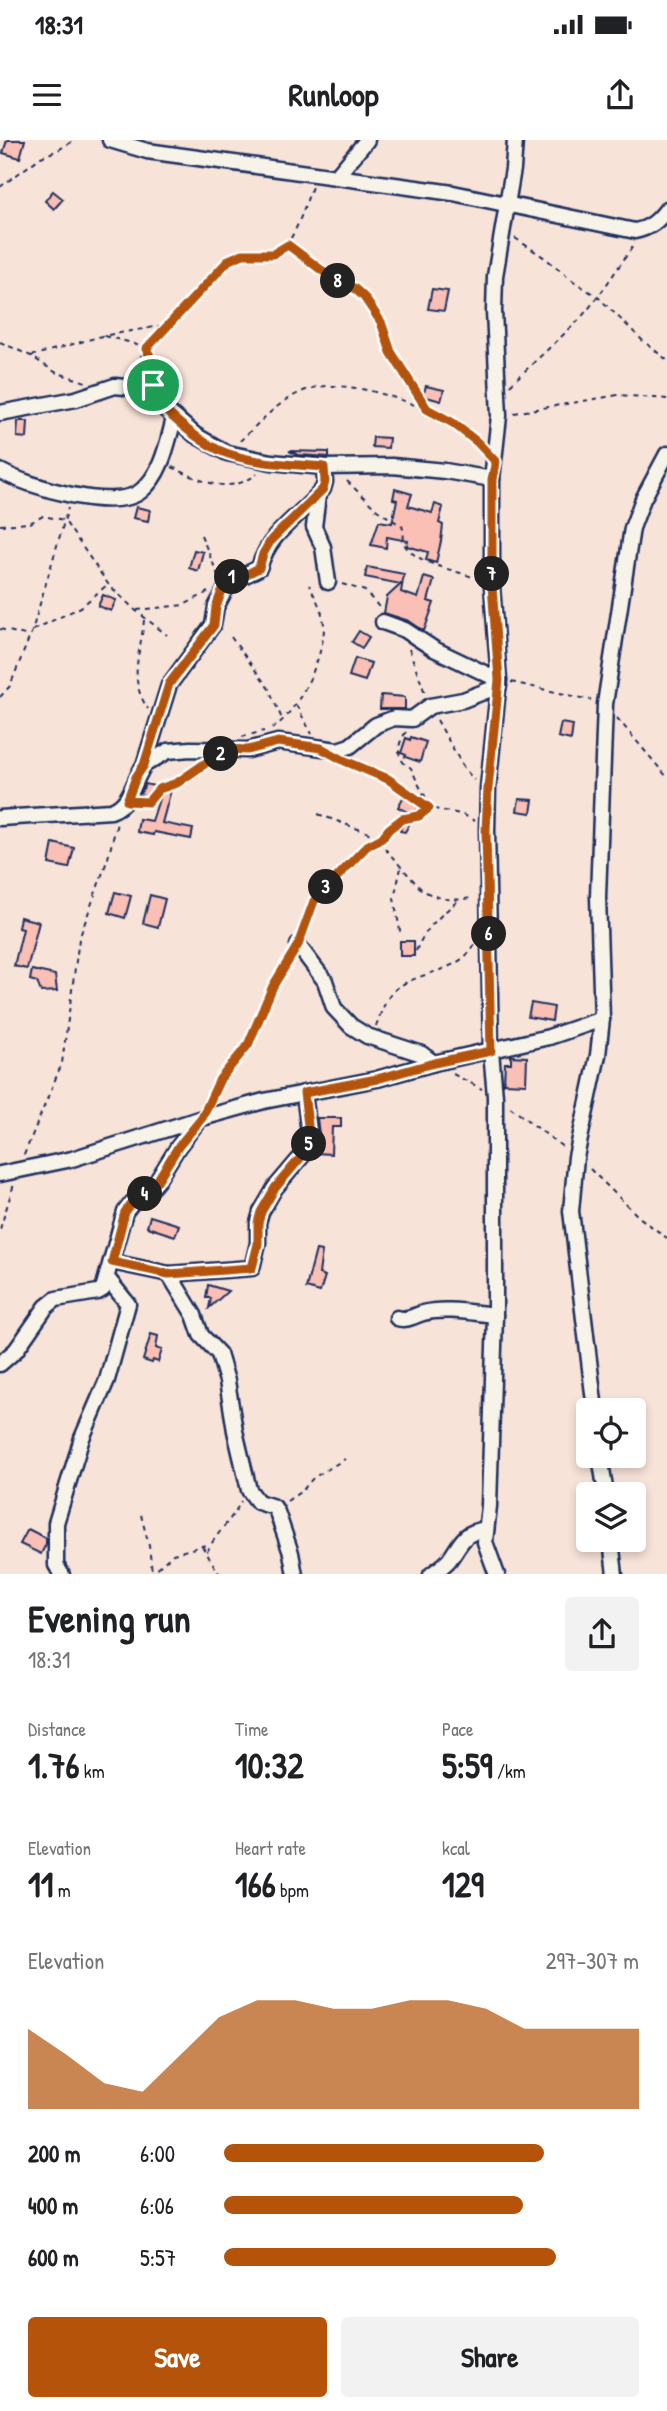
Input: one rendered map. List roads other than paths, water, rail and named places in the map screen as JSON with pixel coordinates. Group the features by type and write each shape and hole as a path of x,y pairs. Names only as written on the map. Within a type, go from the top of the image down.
{"street":[{"path":"110,140 147,150 453,193 635,231 657,222 667,209"},
{"path":"336,177 367,140"},
{"path":"497,1574 485,1542 489,1506 495,1315 495,1096 491,1051 486,831 499,683 492,586 492,479 499,416 494,311 501,232 515,140"},
{"path":"0,412 76,399 109,387 134,388 150,397 174,419 210,445 227,453 271,462 329,467 392,466 492,479"},
{"path":"0,471 37,487 72,495 94,498 131,497 146,487 162,463 174,419"},
{"path":"594,1398 571,1211 576,1157 598,1055 602,1019 598,897 605,704 632,528 643,499 667,454"},
{"path":"0,818 100,813 123,805 144,765 169,684 214,625 216,607 222,591 232,577 243,576 259,568 271,540 318,495 329,467"},
{"path":"318,495 314,527 323,547 328,582"},
{"path":"383,622 405,630 434,649 499,683"},
{"path":"144,765 168,751 190,748 248,750 278,742 338,750 350,746 376,725 394,718 412,719 430,706 463,700 499,683"},
{"path":"298,945 325,981 330,1000 340,1016 359,1031 414,1051 434,1063"},
{"path":"0,1174 80,1156 200,1119 304,1093 377,1079 572,1031 602,1019"},
{"path":"112,1262 169,1274 252,1268 258,1244 261,1212 275,1188 308,1149 309,1133 304,1093"},
{"path":"0,1364 16,1350 46,1307 56,1299 103,1289 125,1212 157,1181 178,1147 200,1119"},
{"path":"169,1274 194,1315 201,1335 219,1354 231,1397 235,1431 248,1490 258,1502 274,1507 282,1523 295,1574"},
{"path":"62,1574 56,1566 56,1523 82,1438 107,1380 128,1304 108,1279"},
{"path":"397,1318 406,1319 442,1311 495,1315"},
{"path":"431,1574 449,1560 467,1534 486,1529"},
{"path":"612,1552 615,1574"}]}
